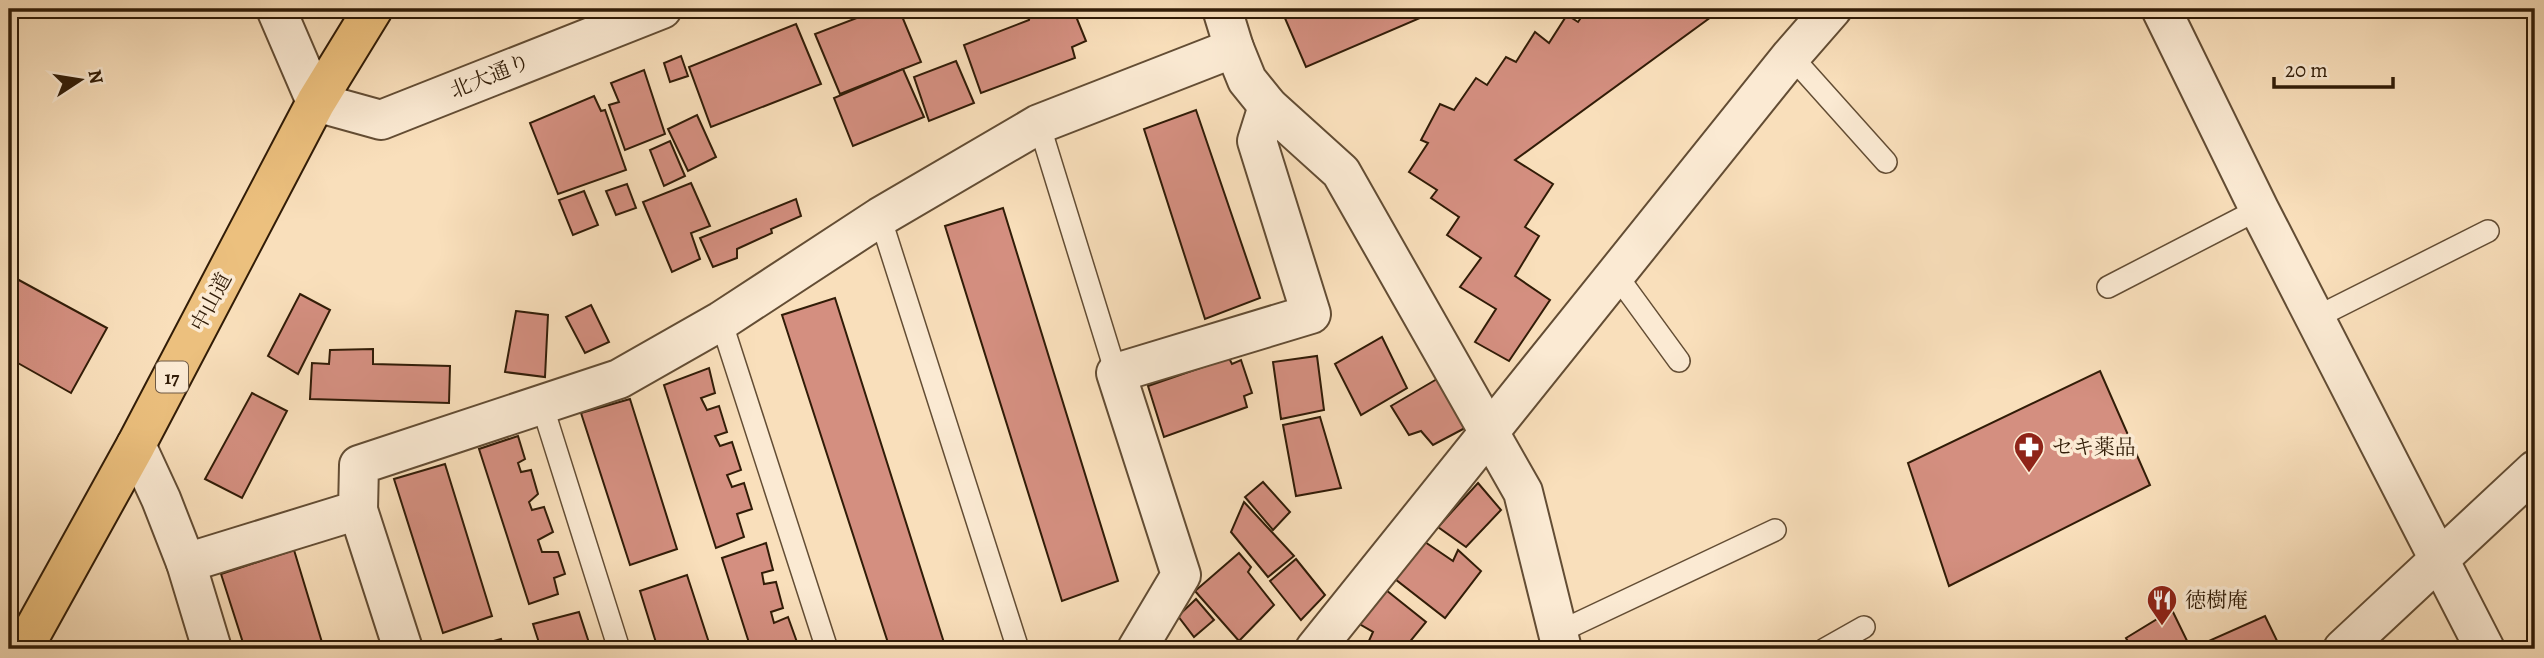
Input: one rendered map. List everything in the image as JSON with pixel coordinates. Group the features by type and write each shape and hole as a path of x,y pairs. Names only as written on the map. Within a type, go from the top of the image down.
{"highway":[{"name":"中山道","path":"316,102 349,9"},
{"name":"中山道","path":"23,649 136,446 316,102 373,9"}],"street":[{"path":"276,9 316,102"},
{"name":"北大通り","path":"316,102 381,120 662,9"},
{"path":"1222,9 1247,80 1268,106 1340,172 1524,492 1561,641"},
{"path":"1315,649 1791,56 1832,9"},
{"path":"2161,9 2259,209 2485,649"},
{"path":"403,649 358,510 359,466 619,379 721,321 880,217 1039,124 1234,48"},
{"path":"1137,649 1181,575 1116,373 1311,314 1257,141 1268,106"},
{"path":"136,446 161,499 186,563 212,649"},
{"path":"2343,649 2535,470"},
{"path":"186,563 358,510"}],"lane":[{"path":"1791,56 1886,162"},
{"path":"1039,124 1116,373"},
{"path":"2108,287 2259,209"},
{"path":"880,217 1018,649"},
{"path":"2315,318 2488,231"},
{"path":"1617,275 1679,361"},
{"path":"721,321 827,649"},
{"path":"542,405 619,649"},
{"path":"1561,641 1775,530"},
{"path":"1825,649 1864,627"}],"building":[{"path":"880,9 899,9 921,62 840,94 815,34"},
{"path":"1031,9 1073,9 1086,41 1072,47 1075,58 981,93 964,45 1029,20"},
{"path":"1281,9 1433,9 1434,12 1306,67"},
{"path":"1587,9 1722,9 1515,160 1553,184 1525,227 1539,236 1515,276 1550,300 1509,361 1475,342 1496,309 1460,287 1481,258 1447,235 1459,217 1431,198 1437,190 1409,172 1428,143 1421,140 1440,104 1454,110 1476,78 1487,85 1506,57 1516,62 1535,32 1549,43 1567,15 1578,22"},
{"path":"796,24 821,84 711,127 689,67"},
{"path":"681,56 688,76 670,82 664,63"},
{"path":"956,61 974,103 929,121 914,77"},
{"path":"903,69 924,117 853,146 834,98"},
{"path":"644,70 665,134 625,150 609,105 619,102 611,83"},
{"path":"594,96 601,111 605,110 626,170 558,194 530,123"},
{"path":"1196,110 1260,298 1205,319 1144,129"},
{"path":"697,115 716,157 688,171 668,129"},
{"path":"670,141 685,176 664,186 650,150"},
{"path":"691,183 710,226 691,233 700,259 672,272 643,202"},
{"path":"627,184 636,208 616,215 606,191"},
{"path":"584,191 598,225 573,235 559,200"},
{"path":"796,199 801,216 771,229 772,233 737,249 737,258 713,267 700,238"},
{"path":"1003,208 1118,581 1062,601 945,226"},
{"path":"17,279 107,328 71,393 9,358 9,288"},
{"path":"300,294 330,310 298,374 268,356"},
{"path":"835,298 946,649 890,649 782,315"},
{"path":"591,305 609,342 585,353 566,317"},
{"path":"516,311 548,315 545,377 505,372"},
{"path":"1382,337 1407,388 1361,415 1335,364"},
{"path":"373,349 373,364 450,366 449,403 310,399 312,363 329,364 330,350"},
{"path":"1317,356 1324,410 1281,419 1273,362"},
{"path":"1229,358 1232,364 1241,360 1252,393 1244,396 1247,407 1164,437 1148,386"},
{"path":"709,368 715,393 701,398 707,410 719,406 727,432 715,436 720,446 732,442 741,470 727,475 732,487 744,483 752,509 737,514 744,537 716,548 664,385"},
{"name":"セキ薬品","path":"2100,371 2150,485 1949,586 1908,463"},
{"path":"1437,379 1465,428 1433,445 1421,431 1409,435 1391,406"},
{"path":"252,393 287,411 242,498 205,479"},
{"path":"630,399 677,549 630,565 581,413"},
{"path":"1320,417 1341,488 1296,496 1283,425"},
{"path":"518,436 525,459 518,463 521,472 531,470 538,494 529,502 532,510 544,507 553,532 538,540 542,552 558,552 565,574 554,578 558,594 529,604 479,449"},
{"path":"445,464 492,616 443,633 394,479"},
{"path":"1263,482 1290,512 1273,530 1245,497"},
{"path":"1478,483 1501,510 1466,547 1438,527"},
{"path":"1244,502 1294,556 1268,577 1231,532"},
{"path":"1425,542 1453,561 1458,550 1481,571 1445,618 1395,579"},
{"path":"766,543 773,570 762,573 764,584 776,582 783,608 771,612 774,623 788,617 798,645 787,649 751,649 722,558"},
{"path":"294,550 324,649 245,649 221,574"},
{"path":"1239,553 1251,567 1248,572 1274,605 1239,641 1195,591"},
{"path":"1296,559 1325,595 1301,620 1270,581"},
{"path":"687,575 711,649 658,649 640,591"},
{"path":"1386,590 1426,622 1404,649 1377,649 1368,643 1373,632 1356,622"},
{"path":"1196,599 1214,620 1194,637 1178,616"},
{"path":"2172,610 2191,649 2132,649 2126,638"},
{"path":"579,612 591,649 541,649 533,624"},
{"path":"2265,616 2281,649 2191,649"},
{"path":"501,639 504,649 464,649"}],"place":[{"name":"セキ薬品","path":"2029,474"},
{"name":"徳樹庵","path":"2162,627"}]}
